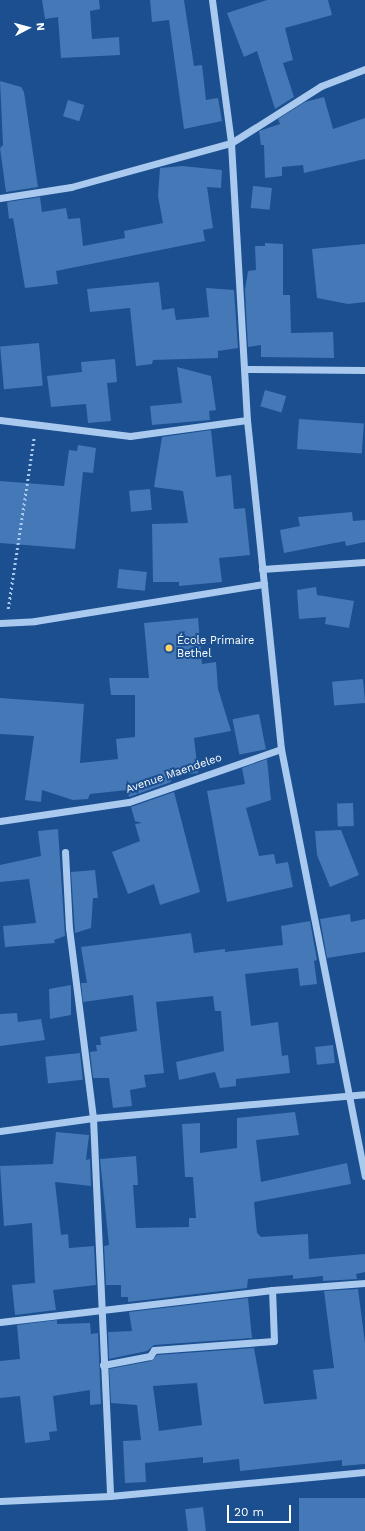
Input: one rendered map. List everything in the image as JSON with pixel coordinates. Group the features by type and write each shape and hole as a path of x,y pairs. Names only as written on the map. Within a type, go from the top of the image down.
{"street":[{"path":"212,0 231,143 246,369 247,420 281,749 365,1176"},
{"path":"0,198 71,187 231,143 321,86 365,69"},
{"path":"246,369 365,370"},
{"path":"0,420 130,436 247,420"},
{"path":"262,569 365,562"},
{"path":"3,623 35,622 264,584"},
{"name":"Avenue Maendeleo","path":"0,821 129,802 281,749"},
{"path":"65,852 69,928 93,1118 99,1309 110,1496"},
{"path":"0,1131 93,1118 365,1094"},
{"path":"0,1322 99,1309 272,1290 365,1283"},
{"path":"103,1365 150,1356 154,1350 274,1341 272,1290"},
{"path":"0,1501 110,1496 365,1472"}],"path":[{"path":"3,623 36,424"}],"building":[{"path":"42,0 99,0 100,9 90,11 92,39 119,37 120,55 61,58 58,17 45,19"},
{"path":"150,0 184,0 194,66 202,65 206,100 218,98 222,121 184,129 169,20 152,22"},
{"path":"267,0 328,0 332,15 285,28 293,60 283,63 294,97 275,109 257,51 244,57 227,13"},
{"path":"0,81 21,87 24,92 38,187 6,192 0,148 3,145"},
{"path":"324,97 333,129 365,118 365,159 304,173 303,165 282,167 282,176 265,178 264,145 261,145 259,131 280,124 278,119 305,102"},
{"path":"68,100 84,105 79,121 63,116"},
{"path":"182,166 222,170 221,188 207,187 213,228 203,230 205,241 56,271 58,284 25,288 13,218 9,219 7,202 40,197 42,212 66,208 68,219 80,218 83,246 125,238 124,231 163,223 158,196 160,168"},
{"path":"253,186 272,188 270,210 251,208"},
{"path":"265,243 283,244 283,295 290,295 291,333 333,332 334,358 261,357 261,345 248,347 245,290 248,271 256,270 255,246 265,246"},
{"path":"365,244 365,302 348,304 317,298 312,249"},
{"path":"159,282 162,310 174,308 176,320 209,317 206,288 234,290 238,348 218,351 218,358 153,360 152,364 136,366 130,308 90,312 87,289"},
{"path":"39,343 43,386 4,389 0,346"},
{"path":"115,359 117,382 107,383 111,421 88,423 86,404 51,407 47,376 82,372 81,362"},
{"path":"177,367 211,376 216,410 209,411 210,420 152,425 150,406 182,403"},
{"path":"265,390 286,396 281,412 260,406"},
{"path":"299,419 364,424 362,453 297,449"},
{"path":"211,430 216,477 231,475 234,509 245,508 250,555 219,558 222,582 179,586 179,582 153,582 152,524 188,523 183,491 154,487 162,437"},
{"path":"78,445 96,448 93,473 83,472 75,549 0,543 0,481 64,486 69,450 77,451"},
{"path":"150,489 152,510 131,512 129,491"},
{"path":"352,512 353,521 365,520 365,542 346,546 345,541 284,553 280,530 300,526 298,517"},
{"path":"119,569 147,572 145,591 117,588"},
{"path":"316,587 317,595 354,601 349,628 325,624 326,617 299,619 297,590"},
{"path":"198,618 202,664 216,662 218,689 231,731 194,738 198,773 170,776 171,782 129,797 127,790 90,794 88,799 73,800 42,790 41,802 25,800 34,736 0,734 0,698 84,704 80,763 118,759 116,739 135,737 135,695 111,695 109,678 149,678 144,623"},
{"path":"363,679 365,703 334,706 332,682"},
{"path":"259,714 266,749 239,754 232,719"},
{"path":"267,759 271,800 246,808 259,856 274,854 276,864 288,862 293,887 227,902 207,791 245,784 242,768"},
{"path":"174,792 200,892 160,905 154,884 128,894 112,852 140,841 135,824 142,823 135,821 131,807"},
{"path":"353,803 354,826 338,827 337,804"},
{"path":"58,829 65,936 54,940 55,943 5,947 3,926 36,923 29,879 0,882 0,865 41,856 38,831"},
{"path":"341,830 359,875 330,887 317,855 315,831"},
{"path":"95,870 98,898 93,898 91,928 75,933 71,872"},
{"path":"350,914 351,922 365,919 365,952 327,958 320,919"},
{"path":"310,921 317,960 314,961 317,984 300,986 298,968 245,974 251,1026 278,1022 282,1056 288,1055 290,1073 236,1079 236,1086 220,1088 215,1072 179,1080 176,1062 224,1051 221,1011 215,1011 213,996 156,1002 164,1073 144,1075 146,1087 130,1090 132,1106 113,1108 109,1078 93,1078 90,1052 97,1051 96,1045 101,1045 100,1037 137,1031 133,995 83,1002 81,983 87,983 81,947 191,933 194,953 225,949 225,952 283,945 281,926"},
{"path":"71,985 71,1015 50,1019 49,989"},
{"path":"17,1013 18,1022 41,1019 45,1040 0,1046 0,1014"},
{"path":"333,1045 335,1063 317,1065 315,1047"},
{"path":"80,1053 83,1080 48,1084 45,1057"},
{"path":"295,1112 299,1135 256,1140 261,1182 347,1163 351,1184 254,1202 257,1233 261,1237 308,1234 309,1259 365,1254 365,1272 356,1274 357,1279 323,1281 323,1276 293,1279 293,1275 248,1279 247,1288 128,1302 128,1297 121,1297 121,1285 106,1285 104,1246 109,1245 100,1159 136,1156 138,1185 133,1185 136,1228 189,1227 189,1218 196,1218 193,1177 185,1177 182,1124 200,1123 200,1153 237,1148 237,1118"},
{"path":"56,1132 89,1135 86,1160 90,1159 91,1186 55,1182 61,1235 68,1234 69,1248 94,1246 96,1285 53,1290 56,1310 15,1315 12,1285 35,1283 32,1223 4,1226 0,1166 53,1164"},
{"path":"358,1289 365,1343 365,1464 342,1466 342,1460 240,1471 239,1459 203,1463 203,1457 145,1463 146,1482 125,1483 123,1441 141,1440 137,1405 111,1403 109,1369 151,1361 157,1355 254,1348 264,1404 317,1399 313,1370 334,1368 324,1291","holes":["197,1383 202,1425 159,1431 153,1386"]},
{"path":"248,1298 252,1338 154,1345 147,1351 109,1359 108,1332 132,1331 129,1312"},
{"path":"57,1320 57,1324 90,1323 91,1334 98,1333 101,1404 90,1405 90,1390 53,1396 57,1431 49,1432 50,1440 25,1443 20,1396 0,1398 0,1361 20,1359 17,1325"},
{"path":"299,1498 365,1498 365,1531 299,1531"},
{"path":"203,1507 206,1531 188,1531 185,1509"}],"place":[{"name":"École Primaire Bethel","path":"169,648"}]}
